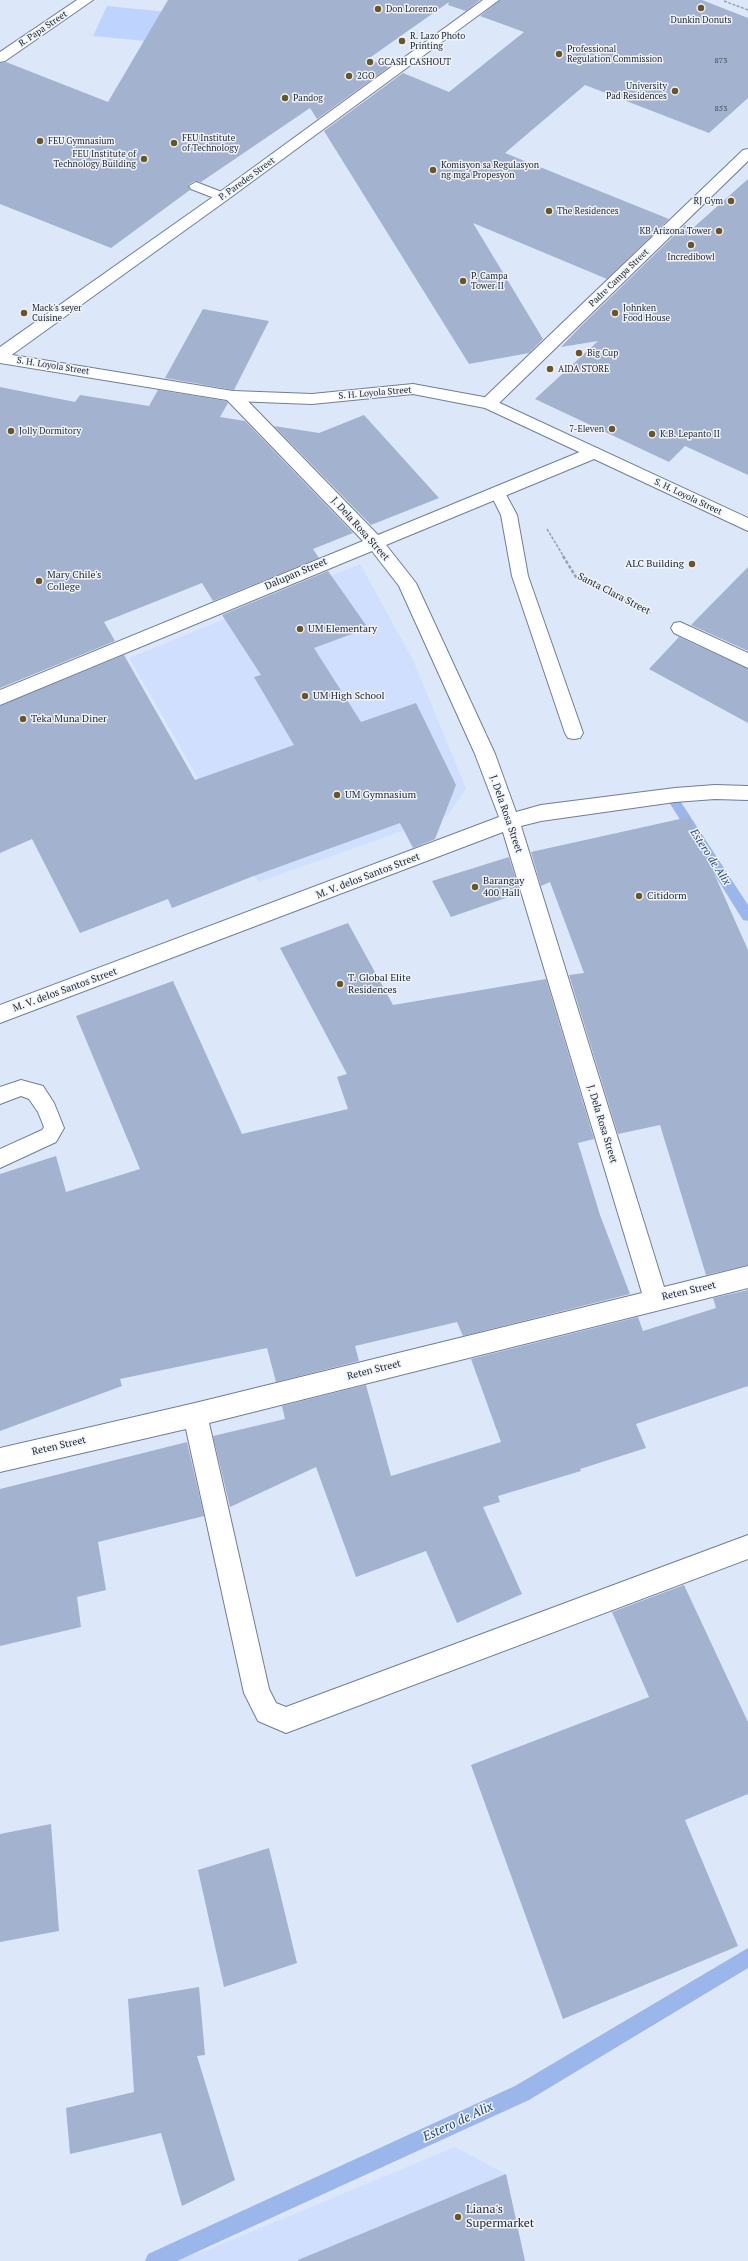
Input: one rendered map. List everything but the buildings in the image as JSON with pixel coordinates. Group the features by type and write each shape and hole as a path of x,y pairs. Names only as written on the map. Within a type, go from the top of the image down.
{"street":[{"name":"R. Papa Street","path":"0,58 86,0"},
{"name":"P. Paredes Street","path":"0,356 222,197 492,0"},
{"name":"Padre Campa Street","path":"489,403 748,153"},
{"name":"S. H. Loyola Street","path":"0,356 233,396 312,399 413,389 489,403 748,525"},
{"name":"J. Dela Rosa Street","path":"233,396 374,542 407,583 485,754 510,821 656,1299"},
{"name":"Dalupan Street","path":"0,698 374,542 498,493 593,453"},
{"path":"680,628 748,661"},
{"name":"M. V. delos Santos Street","path":"0,1014 510,821 541,813 675,795 715,792 748,793"},
{"name":"Reten Street","path":"0,1460 195,1414 748,1277"},
{"path":"195,1414 257,1693 268,1712 286,1720 748,1547"}],"lane":[{"path":"196,186 222,197"},
{"path":"498,493 509,515 520,576 574,733"},
{"path":"0,1096 21,1088 36,1092 47,1109 54,1128 49,1136 0,1159"}],"path":[{"path":"724,1 748,10"},
{"name":"Santa Clara Street","path":"520,484 576,577 680,628"}],"shaded area":[{"path":"107,6 218,17 206,47 93,36"},
{"path":"360,564 413,660 466,788 448,815 258,882 129,658"},
{"path":"455,2147 506,2174 525,2261 170,2261 210,2249"}],"waterway":[{"name":"Estero de Alix","path":"673,799 748,916"},
{"name":"Estero de Alix","path":"155,2261 522,2093 715,1979 748,1957"}],"place":[{"name":"Dunkin Donuts","path":"701,8"},
{"name":"Don Lorenzo","path":"378,9"},
{"name":"R. Lazo Photo Printing","path":"402,41"},
{"name":"Professional Regulation Commission","path":"559,54"},
{"name":"GCASH CASHOUT","path":"370,62"},
{"name":"2GO","path":"349,76"},
{"name":"University Pad Residences","path":"675,91"},
{"name":"Pandog","path":"285,98"},
{"name":"FEU Gymnasium","path":"40,141"},
{"name":"FEU Institute of Technology","path":"174,143"},
{"name":"FEU Institute of Technology Building","path":"144,159"},
{"name":"Komisyon sa Regulasyon ng mga Propesyon","path":"433,170"},
{"name":"RJ Gym","path":"731,201"},
{"name":"The Residences","path":"549,211"},
{"name":"KB Arizona Tower","path":"719,231"},
{"name":"Incredibowl","path":"691,245"},
{"name":"P. Campa Tower II","path":"463,281"},
{"name":"Mack's seyer Cuisine","path":"24,313"},
{"name":"Johnken Food House","path":"615,313"},
{"name":"Big Cup","path":"579,353"},
{"name":"AIDA STORE","path":"550,369"},
{"name":"7-Eleven","path":"612,429"},
{"name":"Jolly Dormitory","path":"11,431"},
{"name":"K.B. Lepanto II","path":"652,434"},
{"name":"ALC Building","path":"692,564"},
{"name":"Mary Chile's College","path":"39,581"},
{"name":"UM Elementary","path":"300,629"},
{"name":"UM High School","path":"305,696"},
{"name":"Teka Muna Diner","path":"23,719"},
{"name":"UM Gymnasium","path":"337,795"},
{"name":"Barangay 400 Hall","path":"475,887"},
{"name":"Citidorm","path":"639,896"},
{"name":"T. Global Elite Residences","path":"340,984"},
{"name":"Liana's Supermarket","path":"458,2217"}]}
